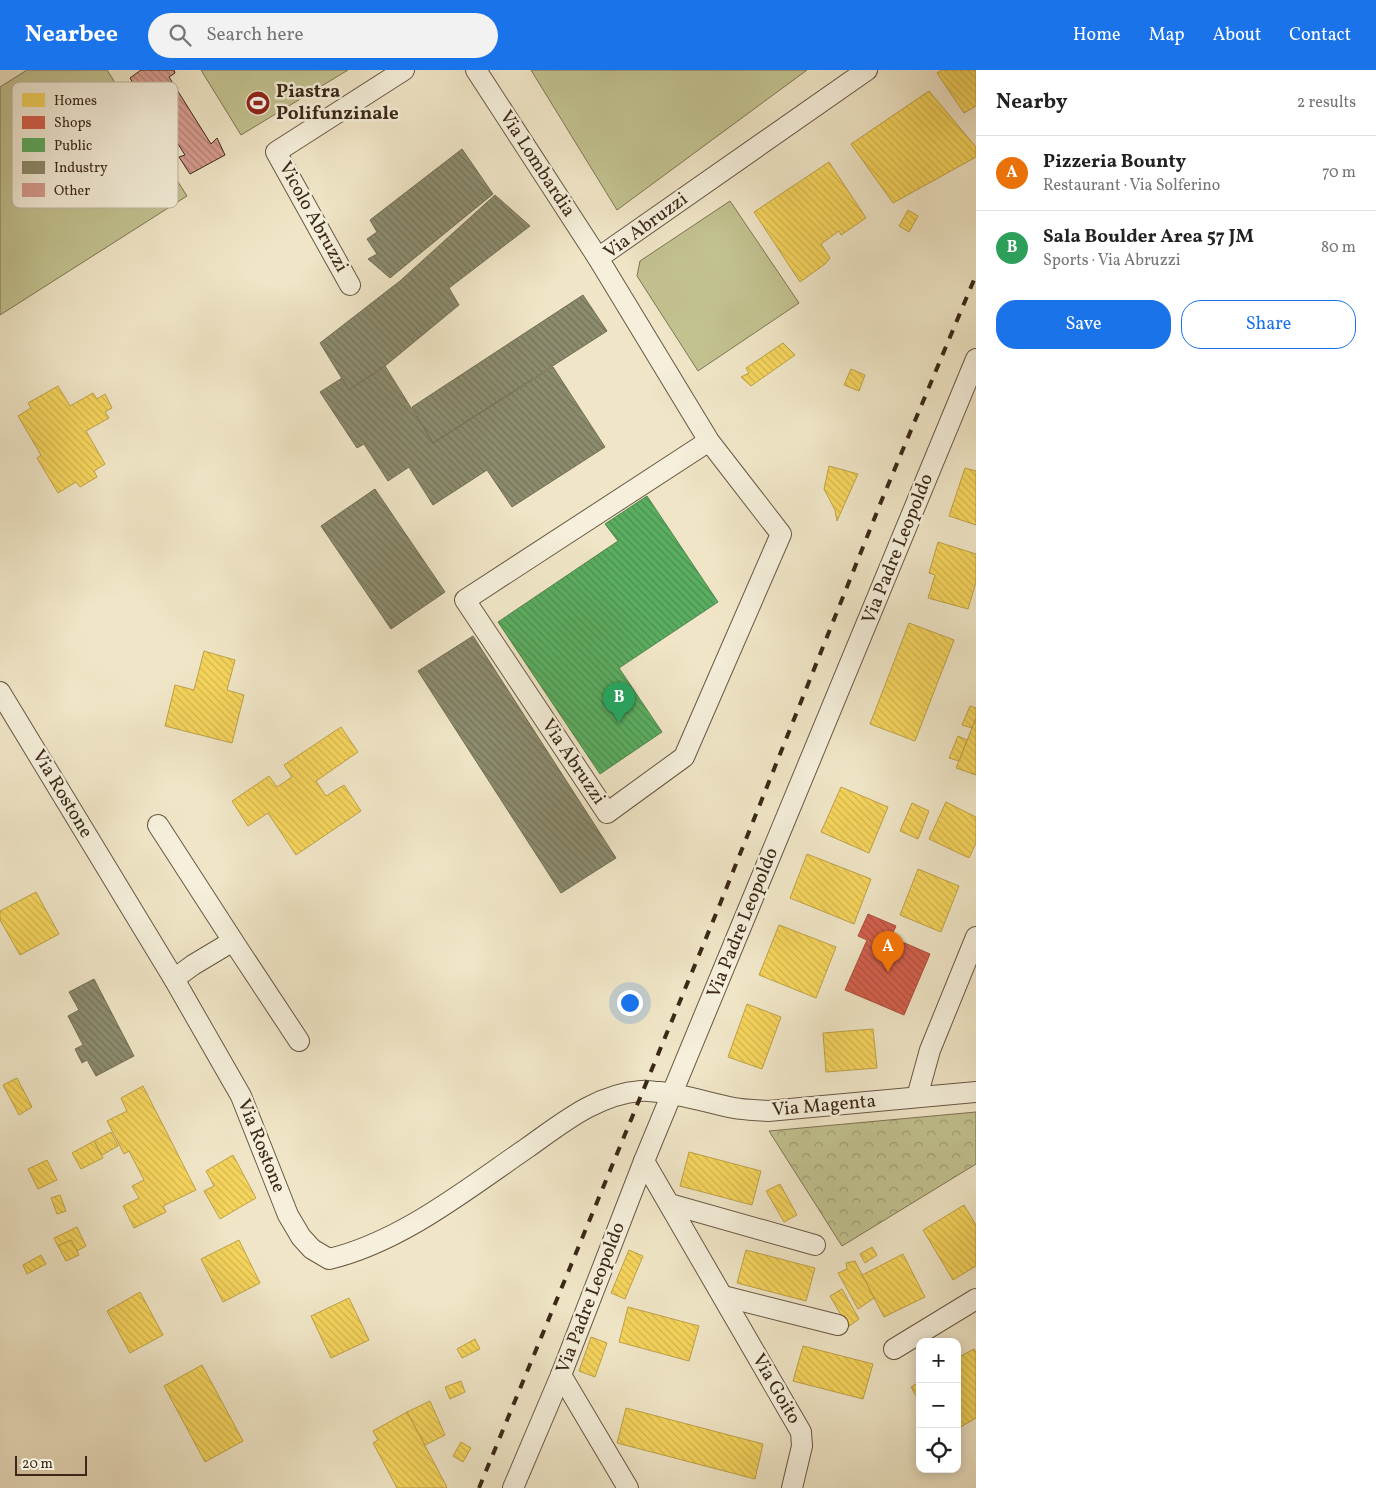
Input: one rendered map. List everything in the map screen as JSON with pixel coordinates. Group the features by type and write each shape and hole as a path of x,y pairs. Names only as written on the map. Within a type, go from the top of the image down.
{"street":[{"name":"Vicolo Abruzzi","path":"350,285 276,152 404,70"},
{"name":"Via Lombardia","path":"476,70 598,258"},
{"name":"Via Abruzzi","path":"710,441 465,600 607,813 684,757 781,534 710,441 598,258 858,73"},
{"name":"Via Padre Leopoldo","path":"513,1488 561,1375 644,1160 976,359"},
{"name":"Via Rostone","path":"0,692 174,979 241,1096 288,1215 301,1238 312,1249 329,1258 352,1253 373,1244 437,1210 561,1124 604,1099 642,1090 672,1094"},
{"path":"158,825 299,1041"},
{"path":"917,1098 930,1050 976,937"},
{"path":"174,979 233,941"},
{"name":"Via Magenta","path":"672,1094 733,1108 768,1112 976,1092"},
{"name":"Via Goito","path":"644,1160 801,1432 802,1446 792,1488"},
{"path":"670,1204 815,1245"},
{"path":"723,1296 838,1326"},
{"path":"894,1349 976,1299"},
{"path":"561,1375 628,1488"}],"green space":[{"path":"27,70 107,70 115,82 12,82 12,208 168,208 0,315 0,87"},
{"name":"Piastra Polifunzinale","path":"201,70 348,70 241,135"},
{"path":"531,70 807,70 617,210"},
{"path":"178,182 187,196 178,202"},
{"path":"730,201 799,303 698,371 637,276 640,261"},
{"path":"976,1112 976,1164 842,1246 769,1131"}],"building: Homes":[{"path":"941,70 976,70 976,106 964,113 937,73"},
{"path":"929,91 976,147 976,157 893,203 851,144"},
{"path":"829,162 866,218 841,235 839,231 821,244 830,258 825,264 800,282 754,212"},
{"path":"908,210 918,216 909,232 899,226"},
{"path":"783,343 795,355 751,386 741,377 749,373 746,368"},
{"path":"851,369 865,375 859,391 844,385"},
{"path":"58,386 70,406 93,393 97,399 105,394 112,408 105,412 109,418 86,431 105,464 94,471 97,477 80,487 76,482 58,493 37,458 41,455 18,416 31,408 28,403"},
{"path":"829,466 858,474 837,521 835,510 824,489"},
{"path":"965,468 976,471 976,525 949,516"},
{"path":"938,542 976,554 976,582 968,609 928,598 935,575 929,573"},
{"path":"909,623 954,640 915,741 870,724"},
{"path":"204,651 235,660 227,690 244,695 232,743 165,726 175,685 194,690"},
{"path":"970,706 976,708 976,718 972,728 962,725"},
{"path":"976,718 976,775 956,768"},
{"path":"341,727 358,752 316,781 326,796 344,785 361,811 296,855 268,813 248,826 232,801 269,776 277,787 292,777 284,765"},
{"path":"958,736 967,740 959,761 949,758"},
{"path":"841,787 888,807 869,853 821,832"},
{"path":"946,802 976,817 976,843 969,858 929,839"},
{"path":"912,803 929,811 918,839 900,831"},
{"path":"807,854 871,879 854,924 790,898"},
{"path":"918,869 959,886 941,932 900,915"},
{"path":"36,892 59,934 20,955 0,920 0,911"},
{"path":"779,925 836,947 816,998 759,975"},
{"path":"747,1004 781,1017 762,1069 728,1057"},
{"path":"873,1029 877,1068 826,1072 823,1033"},
{"path":"17,1078 32,1107 19,1115 3,1085"},
{"path":"143,1086 196,1190 163,1206 166,1212 134,1228 123,1206 139,1198 132,1186 144,1180 129,1151 124,1154 107,1121 127,1111 121,1098"},
{"path":"111,1132 118,1146 102,1155 94,1141"},
{"path":"94,1141 103,1158 81,1169 72,1153"},
{"path":"689,1152 761,1171 752,1205 680,1186"},
{"path":"233,1155 256,1198 220,1219 204,1191 214,1186 206,1171"},
{"path":"47,1160 57,1180 38,1189 28,1169"},
{"path":"780,1184 797,1215 784,1222 766,1191"},
{"path":"60,1195 66,1211 57,1214 51,1198"},
{"path":"964,1205 976,1225 976,1266 953,1280 923,1230"},
{"path":"77,1227 86,1246 77,1251 71,1240 58,1246 54,1238"},
{"path":"71,1240 79,1255 66,1261 58,1246"},
{"path":"239,1240 260,1283 223,1302 201,1259"},
{"path":"872,1247 877,1255 865,1263 860,1254"},
{"path":"629,1250 643,1256 625,1299 611,1293"},
{"path":"746,1250 815,1268 806,1301 737,1283"},
{"path":"903,1254 925,1297 884,1317 862,1275"},
{"path":"41,1255 46,1264 27,1274 23,1265"},
{"path":"855,1261 874,1298 858,1309 838,1273 847,1269 846,1263"},
{"path":"842,1289 859,1319 848,1327 830,1296"},
{"path":"140,1292 163,1335 130,1353 107,1311"},
{"path":"349,1298 369,1340 331,1358 311,1316"},
{"path":"628,1307 699,1326 689,1361 619,1342"},
{"path":"591,1337 607,1343 595,1377 579,1371"},
{"path":"475,1339 480,1349 462,1358 457,1349"},
{"path":"803,1346 873,1364 863,1399 793,1381"},
{"path":"974,1349 976,1352 976,1418 961,1427 961,1383 961,1356"},
{"path":"202,1365 243,1441 205,1462 164,1386"},
{"path":"461,1381 465,1392 450,1399 445,1387"},
{"path":"916,1384 916,1396 911,1387"},
{"path":"430,1401 445,1435 425,1445 407,1412"},
{"path":"626,1408 763,1444 755,1479 617,1443"},
{"path":"407,1412 446,1488 397,1488 373,1443 378,1440 373,1431"},
{"path":"461,1442 471,1448 463,1462 453,1456"}],"building: Shops":[{"path":"868,914 896,926 891,937 930,954 904,1015 845,990 867,940 858,936"}],"building: Public":[{"path":"647,496 718,602 619,668 662,732 600,774 498,622 618,541 605,524"}],"building: Industry":[{"path":"462,149 493,194 390,278 368,259 377,254 367,239 377,232 370,220"},
{"path":"495,195 530,226 449,288 459,305 385,366 349,390 320,343 400,281"},
{"path":"583,295 607,331 433,443 412,407"},
{"path":"385,366 433,443 553,367 605,447 512,507 487,470 433,505 409,467 388,481 364,444 357,448 320,392 342,378 349,390"},
{"path":"375,489 445,592 391,629 321,526"},
{"path":"473,636 616,858 561,893 418,671"},
{"path":"94,979 134,1056 96,1076 87,1060 82,1063 75,1049 83,1045 68,1016 79,1010 69,992"}],"building: Other":[{"path":"141,70 174,70 175,73 169,77 172,82 132,82 130,78"},
{"path":"178,91 211,144 217,138 225,155 190,174 179,157 185,155 178,144"}],"railway":[{"path":"479,1488 718,909 883,497 976,275"}],"place":[{"name":"Piastra Polifunzinale","path":"258,103"},
{"name":"Sala Boulder Area 57 JM","path":"619,723"},
{"name":"Pizzeria Bounty","path":"888,972"}]}
